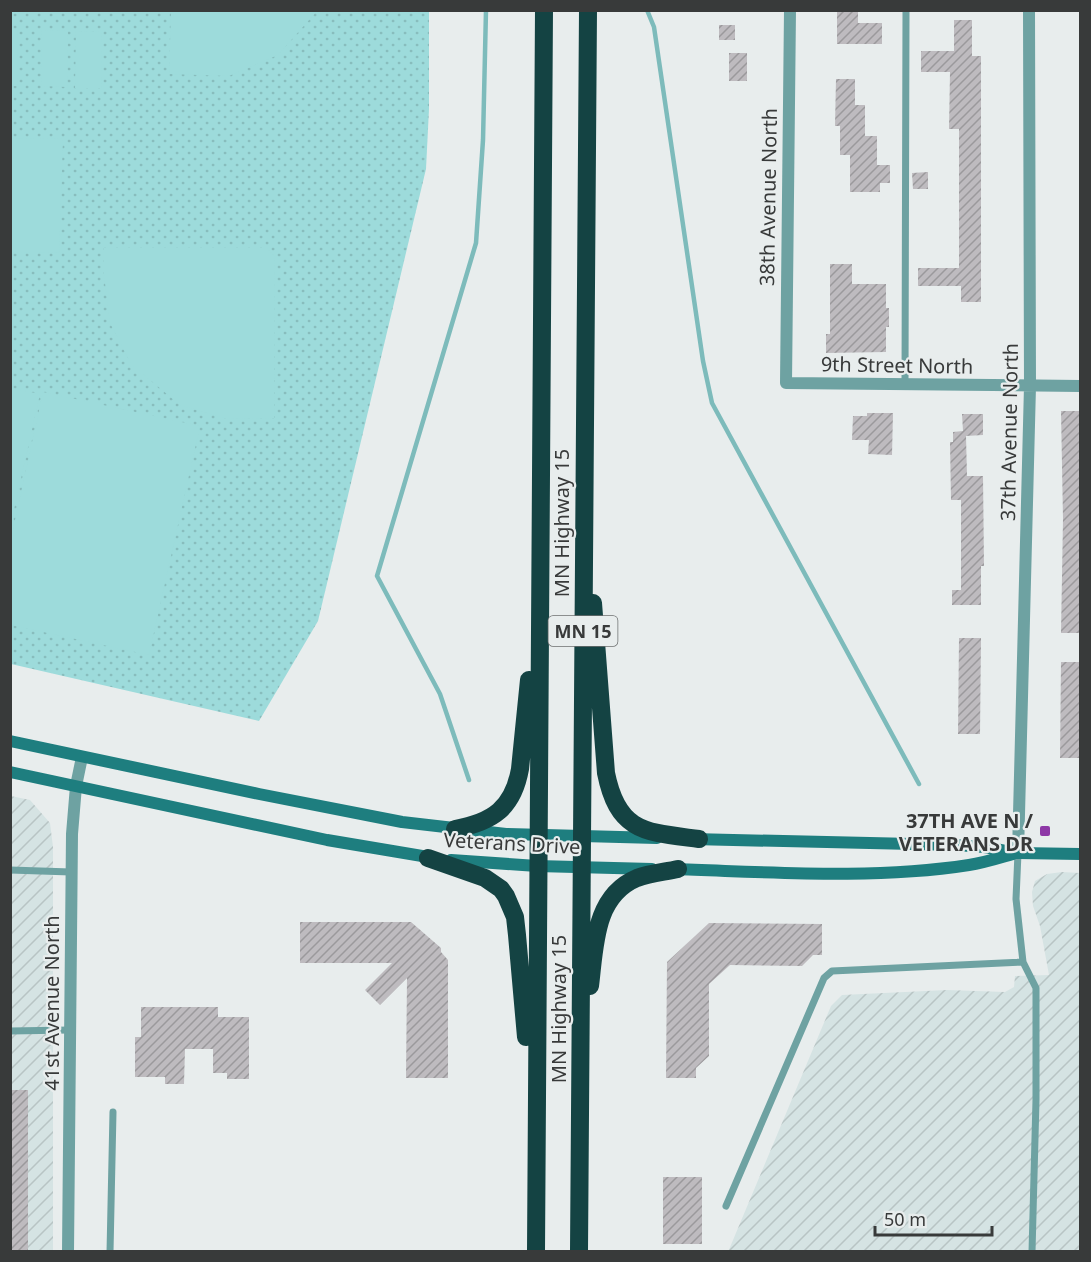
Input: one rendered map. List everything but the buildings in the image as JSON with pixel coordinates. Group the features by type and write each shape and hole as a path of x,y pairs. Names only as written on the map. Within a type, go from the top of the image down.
{"highway":[{"name":"MN Highway 15","path":"536,1251 544,10"},
{"name":"MN Highway 15","path":"579,1251 588,10"},
{"path":"584,500 606,773 612,797 624,816 637,827 661,834 699,839"},
{"path":"455,829 477,825 500,811 511,798 518,782 540,543"},
{"path":"428,858 485,878 501,889 511,906 518,934 536,1149"},
{"path":"580,1059 597,934 606,905 614,894 636,879 678,870"}],"main road":[{"name":"Veterans Drive","path":"10,741 341,810 455,829 538,836 956,845 1018,853 1080,854"},
{"name":"Veterans Drive","path":"10,772 327,840 428,858 537,866 827,874 876,873 970,865 1018,853"}],"street":[{"name":"38th Avenue North","path":"786,383 790,10"},
{"name":"37th Avenue North","path":"1018,853 1030,386 1029,10"},
{"name":"9th Street North","path":"786,383 1080,386"},
{"name":"41st Avenue North","path":"68,1251 71,872 76,786 82,756"}],"lane":[{"path":"905,384 906,10"},
{"path":"1018,853 1016,899 1023,962 1036,988 1032,1251"},
{"path":"10,870 71,872"},
{"path":"726,1206 824,978 832,971 1023,962"},
{"path":"10,1031 70,1030"},
{"path":"110,1251 113,1112"}],"shaded area":[{"path":"171,10 317,11 278,55 229,76 169,74"},
{"path":"11,11 429,11 429,109 426,169 318,621 259,721 11,664"},
{"path":"11,30 18,30 17,86 11,86"},
{"path":"42,30 68,31 67,87 41,86"},
{"path":"76,31 102,32 101,88 75,88"},
{"path":"11,138 63,139 59,253 11,252"},
{"path":"104,248 267,248 275,257 274,418 227,419 180,405 131,364 110,323 104,275"},
{"path":"10,388 40,394 11,523"},
{"path":"43,392 200,426 149,655 11,625 11,538"},
{"path":"11,796 30,800 50,823 53,847 53,1251 11,1252"},
{"path":"1080,873 1080,1251 728,1252 831,1006 842,995 947,990 1005,992 1014,987 1015,976 1049,975 1040,926 1033,906 1032,892 1035,881 1047,874"}],"waterway":[{"path":"469,780 440,694 377,576 476,243 483,140 486,10"},
{"path":"647,10 654,27 703,361 712,403 919,784"}],"place":[{"name":"37TH AVE N / VETERANS DR","path":"1045,831"}]}
